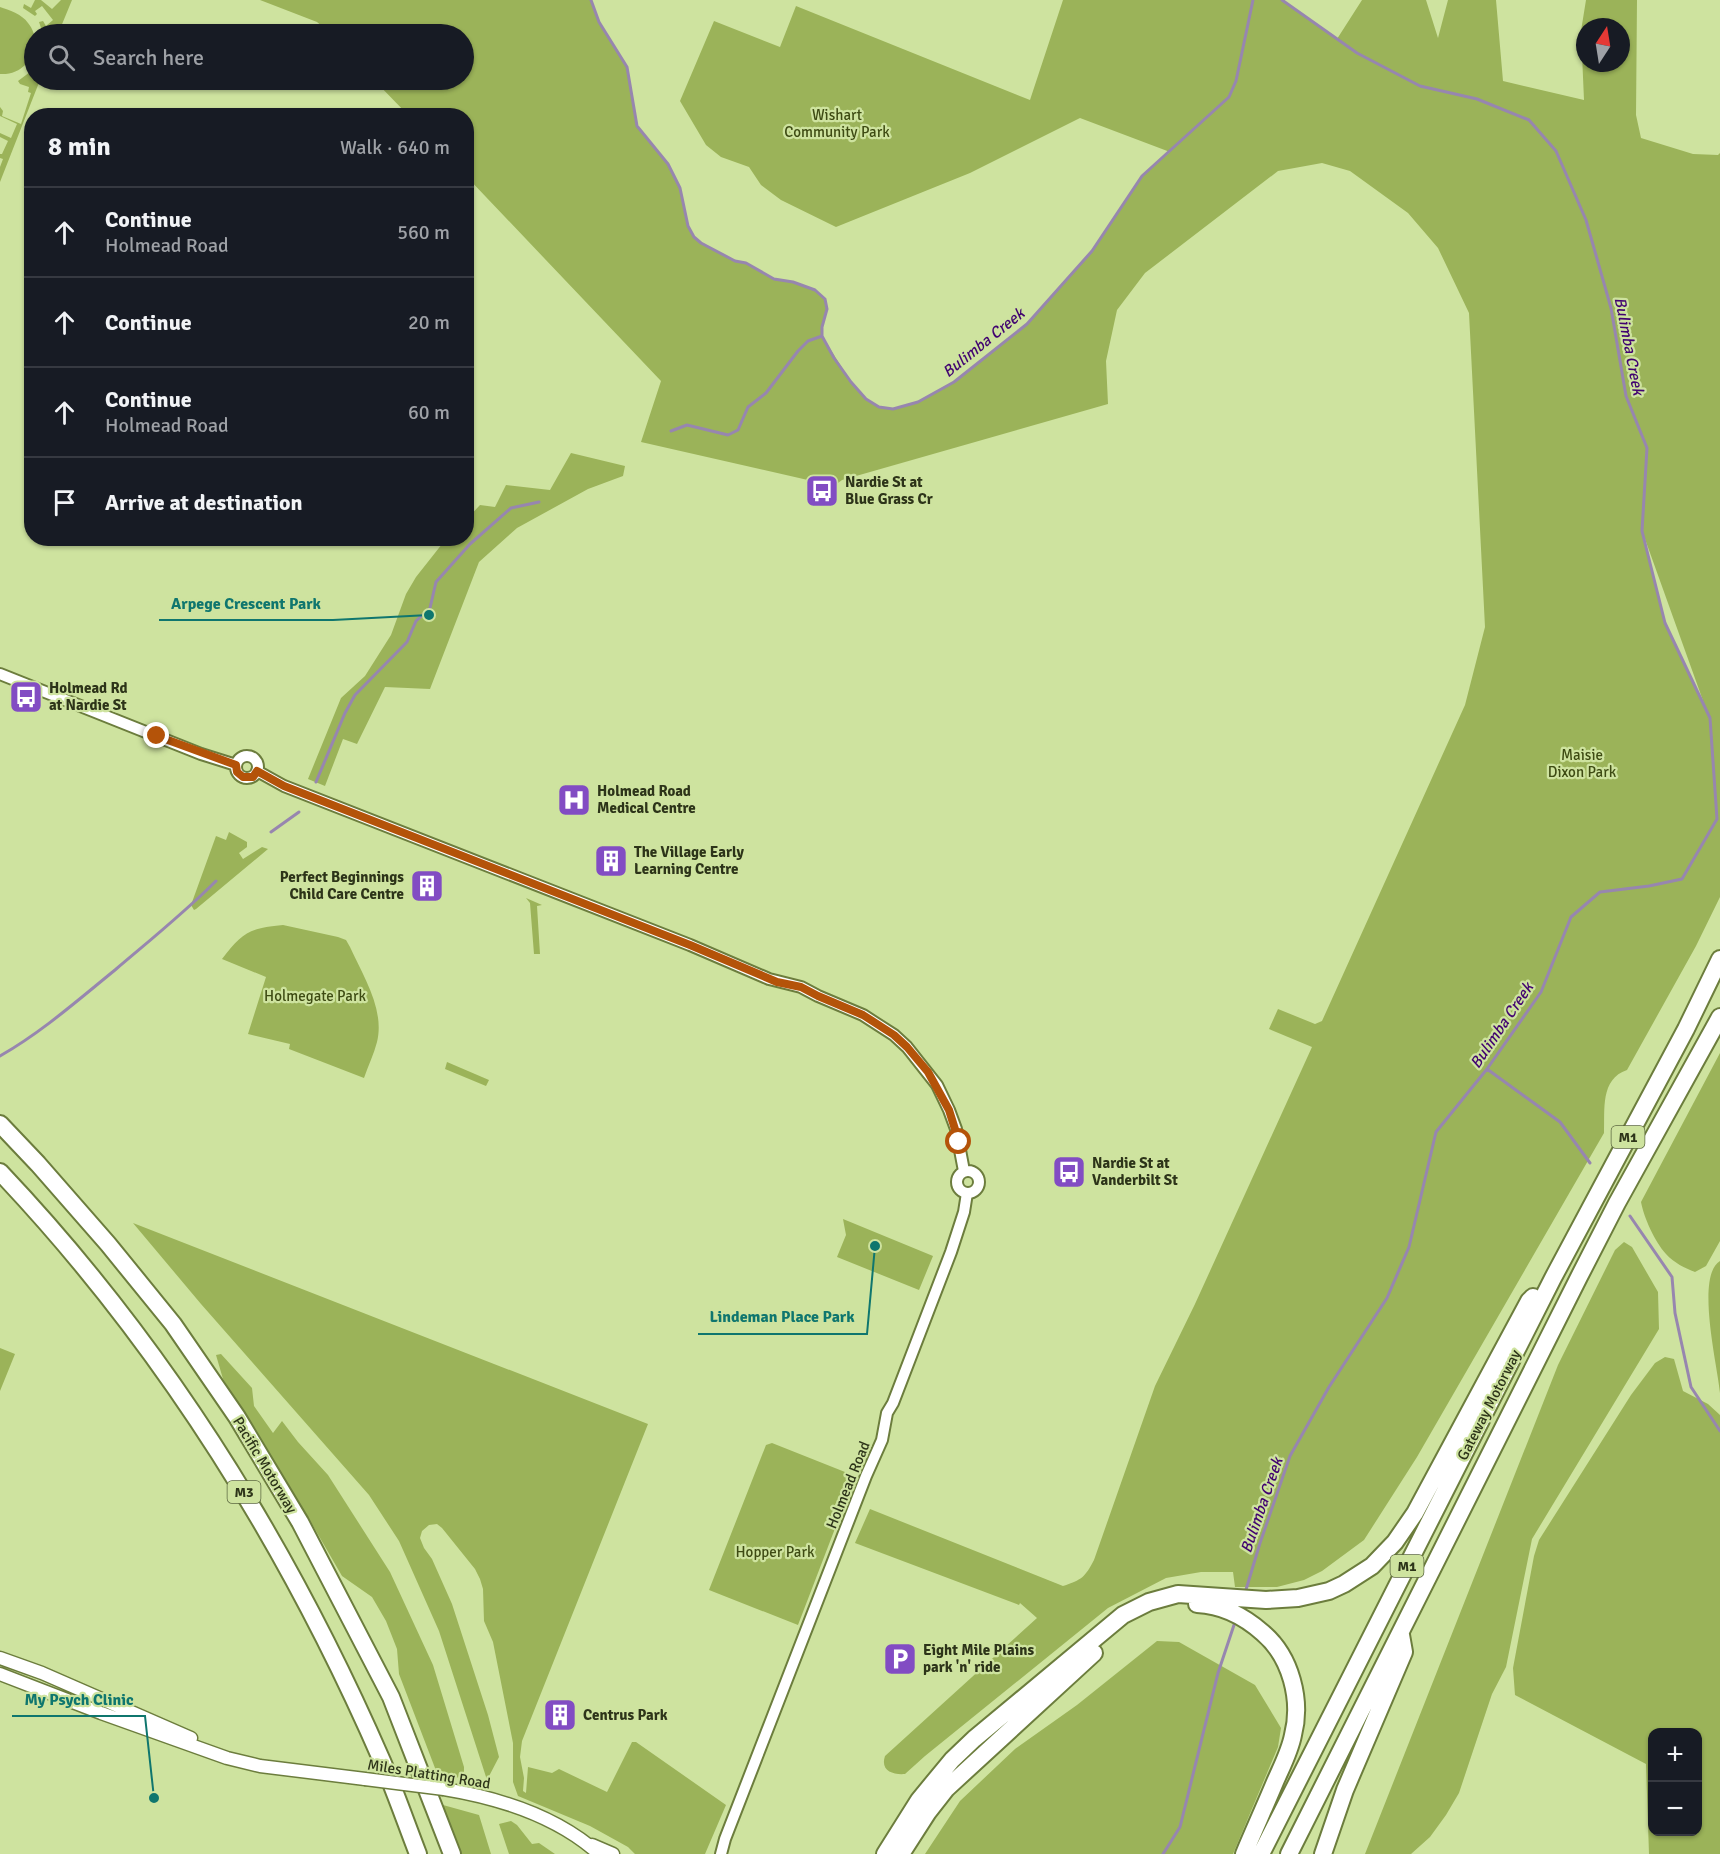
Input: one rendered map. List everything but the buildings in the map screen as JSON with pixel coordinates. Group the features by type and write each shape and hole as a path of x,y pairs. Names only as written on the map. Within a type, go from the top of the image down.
{"highway":[{"name":"Gateway Motorway","path":"1261,1854 1553,1278 1686,1029 1720,959"},
{"name":"Gateway Motorway","path":"1289,1854 1606,1224 1720,1017"},
{"name":"Pacific Motorway","path":"0,1124 108,1244 173,1324 237,1418 300,1521 391,1697 452,1854"},
{"name":"M3","path":"0,1172 85,1268 138,1336 248,1498 334,1656 382,1762 418,1854"},
{"path":"901,1854 937,1798 955,1779 1126,1624 1152,1610 1176,1604 1298,1598 1329,1591 1372,1566 1395,1542 1415,1513 1529,1301 1553,1278"},
{"path":"885,1854 919,1800 952,1760 1041,1682 1117,1619 1135,1608 1164,1596 1193,1594 1226,1603 1257,1628 1274,1645 1287,1666 1295,1692 1296,1720 1290,1745 1244,1854"},
{"path":"1323,1854 1345,1790 1404,1652 1401,1634"}],"main road":[{"name":"Miles Platting Road","path":"0,1658 42,1673 195,1740 295,1770"},
{"name":"Miles Platting Road","path":"0,1674 227,1758 260,1766 444,1789 494,1799 557,1824 586,1842 613,1854"},
{"name":"Miles Platting Road","path":"586,1842 599,1854"}],"street":[{"name":"Holmead Road","path":"0,674 201,754 236,765 237,772 243,777 253,777 257,771 284,786 690,945 777,982 801,987 863,1015 894,1035 907,1047 937,1085 956,1130 964,1171"},
{"name":"Holmead Road","path":"964,1171 974,1172 979,1181 977,1189 967,1193 957,1184 959,1176 964,1171"},
{"name":"Holmead Road","path":"721,1854 866,1476 882,1440 887,1413 893,1403 951,1252 964,1212 967,1193"}],"green space":[{"path":"35,0 41,0 52,9 61,0 72,0 62,24 48,24 53,20 42,6 35,11 37,14 35,16 23,8 24,4 31,8"},
{"name":"Maisie Dixon Park","path":"260,0 591,0 599,22 627,67 637,126 668,164 680,188 688,226 694,237 735,261 746,263 774,279 793,282 815,290 825,299 827,309 822,336 851,382 866,399 879,407 893,409 918,402 954,382 1027,324 1092,251 1142,176 1170,152 1080,118 970,173 836,227 781,200 761,185 749,167 721,157 706,145 680,101 714,21 780,47 796,6 1030,100 1063,0 1282,0 1337,39 1362,0 1426,0 1438,38 1448,0 1496,0 1503,81 1584,100 1583,72 1630,72 1630,18 1583,18 1586,0 1637,0 1636,115 1641,138 1693,154 1718,155 1720,153 1720,897 1696,946 1627,1070 1618,1074 1608,1088 1604,1133 1417,1457 1364,1540 1322,1571 1304,1580 1277,1587 1235,1587 1233,1572 1201,1572 1166,1578 1108,1608 905,1774 896,1774 886,1769 885,1756 1037,1618 1020,1603 1019,1605 855,1543 870,1509 1063,1586 1079,1580 1088,1570 1094,1560 1155,1386 1195,1304 1312,1047 1269,1029 1278,1009 1315,1024 1322,1021 1465,705 1485,627 1469,313 1438,248 1408,213 1350,171 1322,163 1278,171 1145,273 1117,310 1106,361 1108,404 842,480 834,486 641,442 661,381 474,184 474,108 401,108 384,90 474,90 474,24 319,24","holes":["1644,539 1645,539 1706,709 1665,623"]},
{"path":"0,7 22,17 28,24 24,24 24,66 10,73 0,74"},
{"path":"24,76 24,85 18,81"},
{"path":"28,90 36,90 29,108 26,108 31,93"},
{"path":"0,107 3,111 2,116 21,124 24,115 24,121 0,182 0,167 3,159 0,158 0,154 8,141 0,137 0,133 11,138 17,124 0,116"},
{"path":"571,453 625,466 623,476 588,489 517,528 479,562 430,689 385,687 357,744 343,739 325,786 308,779 341,698 365,676 391,635 406,594 440,546 474,546 474,511 480,505 495,507 506,485 550,490"},
{"path":"229,832 247,842 247,847 239,853 243,859 262,847 268,849 194,910 191,905 216,836 226,840"},
{"path":"526,898 542,905 537,906 540,954 534,954 530,903"},
{"name":"Holmegate Park","path":"283,925 338,937 346,940 350,947 371,993 378,1017 377,1042 364,1078 289,1049 290,1044 248,1034 266,977 222,959 247,933"},
{"path":"1720,1053 1720,1241 1706,1266 1695,1272 1676,1263 1662,1249 1651,1230 1641,1202"},
{"path":"447,1062 489,1080 486,1086 445,1069"},
{"path":"843,1219 933,1256 919,1290 837,1257 846,1235"},
{"path":"133,1223 648,1424 522,1741 520,1757 524,1778 523,1791 526,1793 528,1767 552,1773 559,1769 607,1792 632,1742 636,1742 726,1805 705,1854 635,1854 628,1847 590,1826 518,1796 513,1782 513,1743 493,1642 484,1621 483,1589 480,1579 475,1569 442,1528 437,1524 429,1525 422,1531 420,1538 452,1604 488,1715 499,1757 487,1780 439,1631 399,1541 369,1495"},
{"path":"1624,1242 1632,1247 1658,1292 1659,1329 1532,1539 1506,1667 1492,1694 1459,1793 1430,1837 1411,1854 1365,1854 1558,1365 1615,1250"},
{"path":"1720,1261 1720,1393 1708,1303 1709,1284 1713,1270"},
{"path":"0,1348 15,1354 0,1391"},
{"path":"221,1354 252,1388 254,1406 273,1433 282,1421 328,1475 390,1572 433,1665 464,1767 464,1778 441,1776 435,1768 399,1674 397,1649 386,1621 372,1597 342,1576 223,1379 216,1355"},
{"path":"1665,1357 1674,1359 1683,1391 1708,1404 1720,1415 1720,1854 1649,1854 1648,1836 1702,1836 1702,1728 1648,1728 1648,1824 1646,1764 1515,1695 1513,1668 1539,1540 1631,1395 1655,1363"},
{"name":"Hopper Park","path":"772,1443 845,1472 854,1479 798,1625 709,1590 766,1445"},
{"path":"1157,1641 1179,1642 1255,1685 1281,1728 1278,1747 1233,1854 925,1854 960,1801 1015,1749 1077,1705"},
{"path":"443,1805 479,1815 491,1854 460,1854"},
{"path":"511,1821 532,1844 539,1843 555,1854 509,1854 499,1824"}],"waterway":[{"name":"Bulimba Creek","path":"591,0 599,22 627,67 637,126 668,164 680,188 688,226 694,237 735,261 746,263 774,279 793,282 815,290 825,299 827,309 822,336 834,358 866,399 879,407 893,409 918,402 954,382 1027,324 1092,251 1142,176 1229,97 1236,81 1253,0"},
{"name":"Bulimba Creek","path":"1245,1593 1290,1456 1329,1387 1387,1298 1409,1247 1436,1132 1487,1069 1541,992 1571,917 1600,892 1682,879 1717,819 1710,718 1665,623 1642,531 1647,448 1626,396 1611,308 1586,220 1556,151 1529,120 1477,99 1420,86 1357,53 1282,0"},
{"path":"671,431 687,425 728,435 738,430 748,407 766,393 798,351 808,341 822,336"},
{"path":"474,540 511,508 539,502"},
{"path":"316,782 355,695 407,642 416,621 430,608 436,582 468,546"},
{"path":"271,832 299,812"},
{"path":"0,1056 45,1026 115,970 216,881"},
{"path":"1487,1069 1560,1122 1590,1163"},
{"path":"1630,1216 1672,1277 1675,1313 1691,1387 1720,1431"},
{"name":"Bulimba Creek","path":"1163,1854 1180,1827 1218,1673 1236,1619"}],"place":[{"name":"Nardie St at Blue Grass Cr","path":"822,491"},
{"name":"Arpege Crescent Park","path":"429,615"},
{"name":"Holmead Rd at Nardie St","path":"26,697"},
{"name":"Holmead Road Medical Centre","path":"574,800"},
{"name":"The Village Early Learning Centre","path":"611,861"},
{"name":"Perfect Beginnings Child Care Centre","path":"427,886"},
{"name":"Nardie St at Vanderbilt St","path":"1069,1172"},
{"name":"Lindeman Place Park","path":"875,1246"},
{"name":"Eight Mile Plains park 'n' ride","path":"900,1659"},
{"name":"Centrus Park","path":"560,1715"},
{"name":"My Psych Clinic","path":"154,1798"}],"route":[{"path":"157,736 236,765 237,772 243,777 253,777 257,771 284,786 690,945 769,979 801,987 863,1015 894,1035 928,1072 949,1110 959,1142"}],"park label":[{"name":"Wishart Community Park","path":"837,124"}]}
